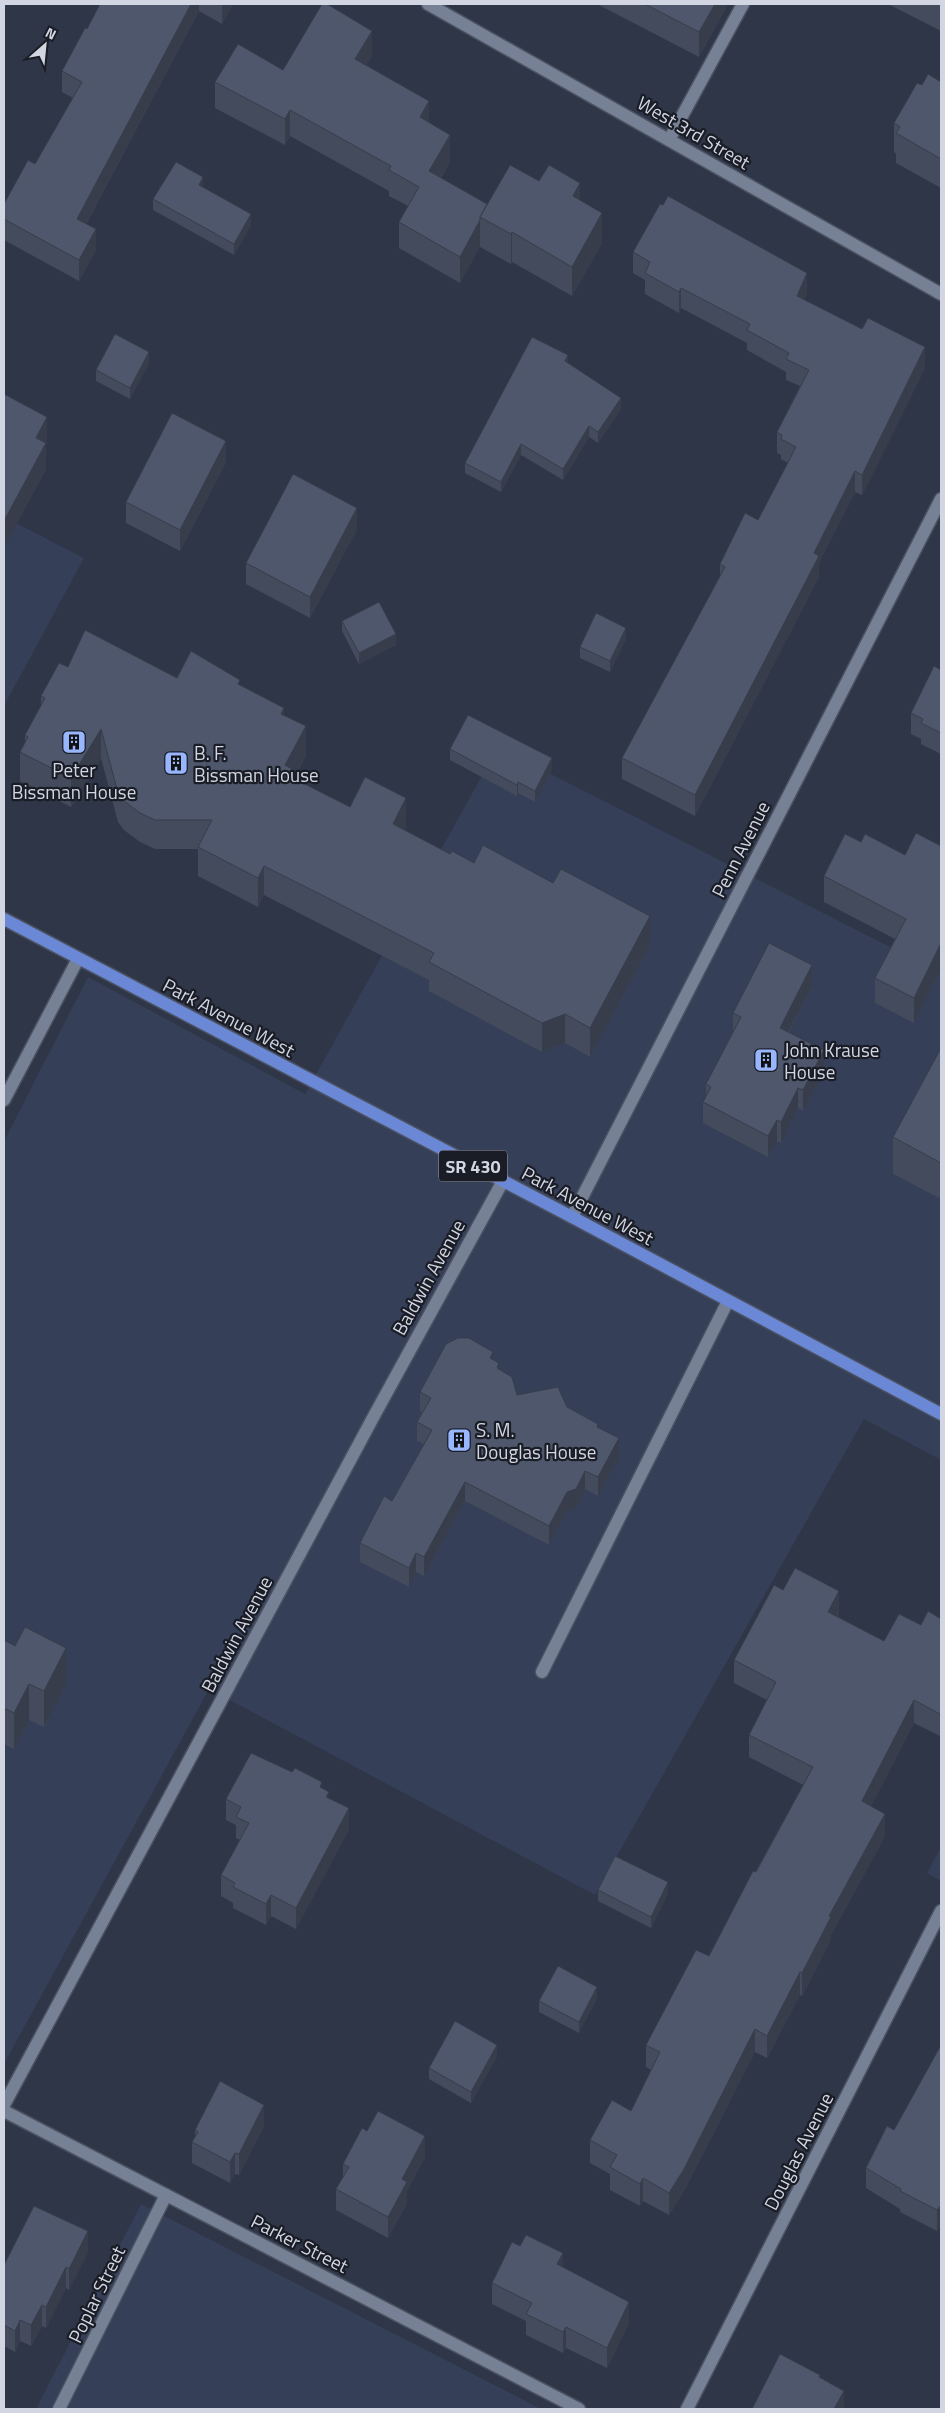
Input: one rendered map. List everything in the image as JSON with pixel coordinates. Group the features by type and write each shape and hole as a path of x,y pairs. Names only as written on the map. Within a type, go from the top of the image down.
{"main road":[{"name":"Park Avenue West","path":"4,919 572,1217 941,1414"}],"street":[{"name":"West 3rd Street","path":"428,4 941,294"},
{"path":"670,140 743,4"},
{"name":"Penn Avenue","path":"572,1217 941,499"},
{"path":"4,1100 78,959"},
{"name":"Baldwin Avenue","path":"4,2106 370,1422 503,1181"},
{"path":"542,1672 728,1301"},
{"name":"Douglas Avenue","path":"688,2409 941,1910"},
{"name":"Parker Street","path":"4,2111 579,2409"},
{"name":"Poplar Street","path":"59,2409 166,2195"}],"shaded area":[{"path":"4,517 84,558 4,706"},
{"path":"498,747 941,973 941,1460 864,1419 595,1895 209,1689 4,2064 4,1141 88,977 305,1094"},
{"path":"941,1847 941,1881 927,1873"},
{"path":"141,2204 541,2409 36,2409"}],"building":[{"path":"100,4 191,4 77,219 96,229 79,260 4,219 4,204 28,160 35,164 82,82 62,71"},
{"path":"322,4 327,4 372,31 355,59 429,101 420,117 450,135 429,171 487,204 460,257 399,222 419,187 389,170 391,166 290,110 285,119 215,82 238,44 283,70"},
{"path":"645,4 715,4 699,32"},
{"path":"928,74 941,82 941,159 896,133 900,127 894,123 917,83 922,85"},
{"path":"176,162 203,177 199,185 251,214 234,244 153,199"},
{"path":"510,165 539,181 549,165 580,183 573,196 602,213 572,267 512,232 511,234 480,217"},
{"path":"668,196 807,273 797,296 862,329 868,318 925,347 862,475 855,471 814,553 819,556 695,795 622,758 725,567 720,564 745,513 758,520 796,447 781,439 782,435 777,432 809,370 786,359 789,353 747,330 750,324 681,288 679,292 645,273 650,262 633,252 660,204 663,205"},
{"path":"115,334 149,352 130,388 96,370"},
{"path":"532,337 568,355 565,361 621,398 598,432 589,426 563,469 521,444 501,482 465,463"},
{"path":"4,394 47,417 36,438 46,443 4,521"},
{"path":"172,413 226,441 180,530 126,502"},
{"path":"293,474 357,508 310,597 246,563"},
{"path":"379,602 396,634 359,653 342,621"},
{"path":"596,613 626,628 610,661 580,647"},
{"path":"85,630 177,678 191,651 240,680 238,684 284,708 281,714 306,726 285,765 292,769 289,776 350,807 365,777 406,798 393,824 450,854 452,851 474,863 483,845 553,883 561,869 650,916 590,1028 565,1014 542,1023 429,962 434,953 322,895 264,866 258,878 198,847 212,820 155,820 140,813 124,801 118,793 101,729 71,778 20,752 28,737 25,735 45,698 41,696 59,663 68,667"},
{"path":"934,666 941,670 941,733 921,723 923,719 911,713"},
{"path":"468,715 552,758 535,791 518,782 517,785 450,749"},
{"path":"916,833 941,846 941,943 914,998 875,978 906,919 824,876 845,834 861,842 865,834 905,855"},
{"name":"John Krause House","path":"769,943 812,965 780,1028 824,1050 803,1090 798,1088 781,1122 777,1120 768,1136 703,1102 711,1087 706,1084 741,1017 733,1013"},
{"path":"941,1048 941,1163 893,1137"},
{"path":"458,1338 469,1338 493,1352 490,1358 499,1363 497,1368 512,1377 517,1395 558,1387 567,1407 598,1424 597,1427 619,1438 598,1477 585,1471 576,1489 567,1492 549,1526 465,1482 424,1557 416,1553 409,1568 360,1543 384,1496 392,1501 432,1430 417,1422 431,1398 420,1392 446,1344"},
{"path":"795,1568 839,1591 828,1612 884,1641 899,1614 921,1625 928,1611 941,1619 941,1712 940,1714 914,1700 862,1801 885,1814 829,1916 831,1917 767,2036 755,2029 684,2169 669,2193 643,2178 640,2184 610,2167 617,2155 590,2140 612,2100 631,2111 660,2052 646,2045 696,1950 709,1956 753,1871 756,1872 813,1767 749,1735 776,1682 734,1660 774,1585 783,1590"},
{"path":"25,1627 66,1648 44,1691 29,1684 14,1713 4,1708 4,1640 15,1646"},
{"path":"251,1753 292,1772 295,1768 322,1782 320,1787 329,1792 326,1797 349,1808 296,1908 271,1895 266,1904 233,1887 235,1883 221,1875 249,1823 236,1817 241,1807 226,1799"},
{"path":"615,1856 668,1882 651,1917 598,1890"},
{"path":"558,1966 597,1987 579,2022 539,2001"},
{"path":"455,2021 497,2045 471,2092 429,2068"},
{"path":"941,2045 941,2207 937,2210 900,2191 901,2189 866,2168 887,2126 894,2130"},
{"path":"220,2081 264,2105 239,2154 235,2153 230,2162 192,2142 198,2132 195,2130"},
{"path":"378,2111 425,2136 402,2179 407,2182 388,2217 336,2189 349,2167 343,2164 362,2128 367,2131"},
{"path":"34,2206 88,2231 69,2269 66,2267 46,2307 42,2305 31,2325 20,2320 15,2331 4,2325 4,2265"},
{"path":"526,2235 563,2253 557,2264 629,2302 607,2348 566,2327 563,2332 526,2314 532,2303 492,2283 512,2242 520,2246"},
{"path":"780,2354 820,2375 819,2377 844,2391 834,2409 752,2409"}],"place":[{"name":"Peter Bissman House","path":"74,742"},
{"name":"B. F. Bissman House","path":"176,763"},
{"name":"John Krause House","path":"766,1060"},
{"name":"S. M. Douglas House","path":"459,1440"}]}
